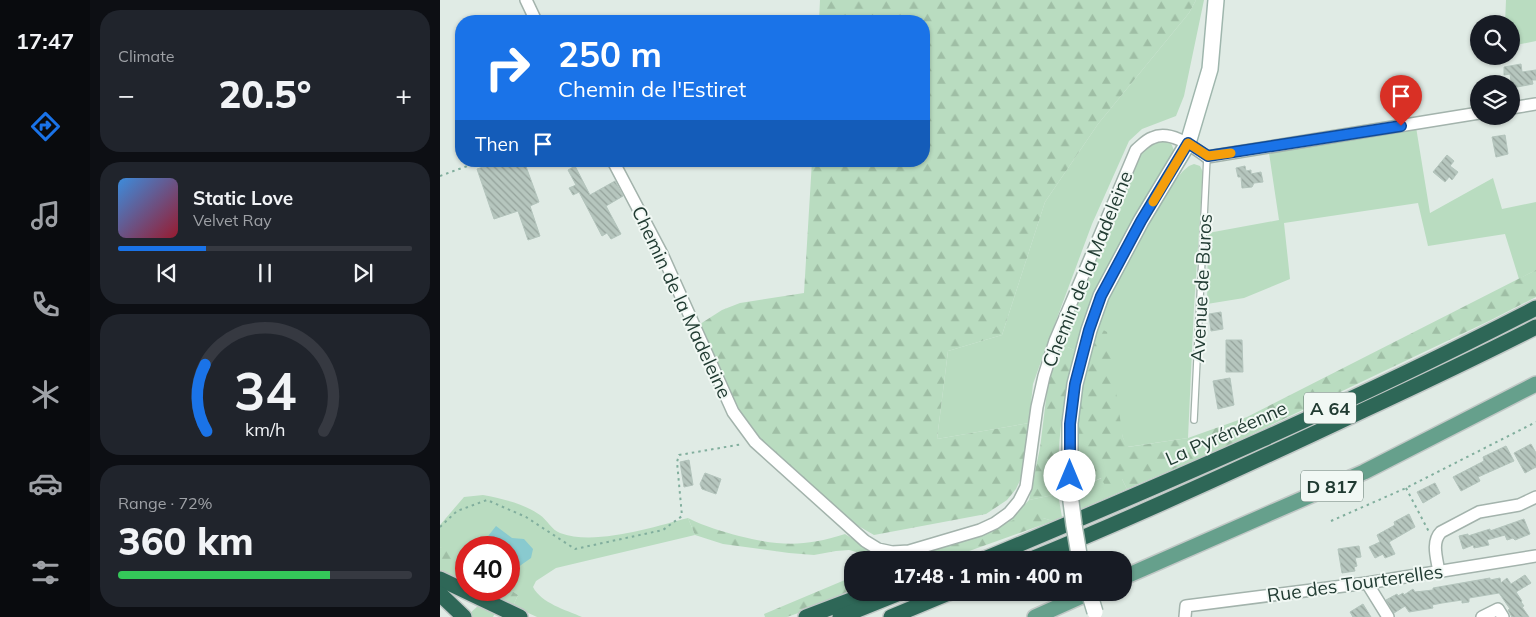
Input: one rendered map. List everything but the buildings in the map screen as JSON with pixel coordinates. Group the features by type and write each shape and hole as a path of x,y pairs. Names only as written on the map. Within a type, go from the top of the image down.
{"highway":[{"name":"La Pyrénéenne","path":"1003,551 1255,444 1536,308"},
{"name":"La Pyrénéenne","path":"1051,551 1131,518 1262,459 1491,350 1536,326"},
{"path":"440,579 520,617"},
{"path":"440,594 464,617"},
{"path":"806,617 848,601"},
{"path":"840,617 880,601"},
{"path":"891,617 929,601"}],"main road":[{"name":"D 817","path":"1132,574 1364,472 1536,384"},
{"path":"1035,617 1070,601"}],"street":[{"path":"526,0 533,15"},
{"path":"1078,551 1070,494 1070,424 1075,384 1089,330 1101,296 1141,221 1188,143 1210,68 1216,0"},
{"path":"1520,107 1536,104"},
{"path":"1208,156 1470,114"},
{"name":"Chemin de la Madeleine","path":"617,167 662,254 733,412 756,442 864,541 892,552 909,551 980,530 1010,513 1026,487 1037,407 1055,341 1136,150 1153,137 1168,136 1188,143 1208,156"},
{"path":"1439,572 1434,544 1437,535 1479,512 1519,505 1536,497"},
{"name":"Rue des Tourterelles","path":"1185,617 1186,606 1367,583 1536,556"},
{"path":"1367,583 1388,617"},
{"path":"1093,601 1097,614"},
{"path":"1482,617 1498,609 1503,617"}],"lane":[{"name":"Avenue de Buros","path":"1194,420 1208,156"}],"path":[{"path":"440,176 465,167"},
{"path":"1331,521 1406,488 1536,422"},
{"path":"440,527 457,511 487,500 526,517 575,549 663,530 682,516 677,462 679,455 756,442"},
{"path":"1406,488 1428,532 1437,535"}],"green space":[{"path":"820,0 1196,0 1189,13 1098,124 1045,202 1002,335 948,351 937,439 1029,423 1024,472 1016,489 1007,500 986,514 874,535 855,524 757,436 732,404 697,326 722,310 740,303 804,293 812,167 930,167 930,15 819,15"},
{"path":"1196,0 1204,0 1184,96 1176,116 1142,129 1129,141 1092,224 1033,384 1029,423 937,439 948,351 1002,335 1045,202 1098,124 1189,13"},
{"path":"1506,0 1536,0 1536,41 1520,44 1520,15 1505,15"},
{"path":"1416,127 1430,213 1493,178 1502,209 1536,202 1536,270 1519,279 1505,234 1428,246 1418,203 1284,223 1290,279 1244,298 1207,304 1208,233 1279,220 1269,153"},
{"path":"1165,140 1171,143 1175,153 1114,254 1076,351 1059,343 1140,151 1156,141"},
{"path":"1194,164 1200,166 1203,172 1188,438 1127,447 1123,438 1096,326 1106,298 1164,194 1183,171"},
{"path":"1536,270 1536,297 1221,449 1127,489 1122,479 1106,487 1101,478 1076,489 1077,407 1096,326 1107,332 1123,438 1128,447 1188,438 1247,417"},
{"path":"1059,343 1076,351 1061,422 1058,494 1029,500 1040,448 1049,375"},
{"path":"1102,478 1122,479 1127,489 1079,510 1076,489"},
{"path":"1058,494 1062,517 1053,521 1043,518 1007,523 1029,500"},
{"path":"483,495 520,504 540,515 557,532 574,536 590,537 624,534 688,518 695,535 556,568 536,581 533,587 548,602 582,617 537,617 513,606 515,601 520,601 520,536 455,536 455,556 440,547 440,525 464,497"},
{"path":"1035,511 1043,518 1053,521 969,551 922,551 1007,523"},
{"path":"688,518 739,536 767,542 804,543 845,534 872,551 849,550 814,555 723,544 695,535"},
{"path":"440,547 455,555 455,579 440,572"},
{"path":"844,580 844,597 787,617 765,617 764,614"},
{"path":"502,601 515,601 513,606"},
{"path":"479,605 495,613 493,617 471,617 469,614"}],"water":[{"path":"496,526 509,536 488,536"},
{"path":"520,539 524,539 533,549 531,558 520,566"}],"slow traffic":[{"path":"1153,202 1188,143 1208,156 1231,153"}],"route":[{"path":"1070,476 1070,424 1075,384 1089,330 1101,296 1141,221 1188,143 1208,156 1401,126"}]}
